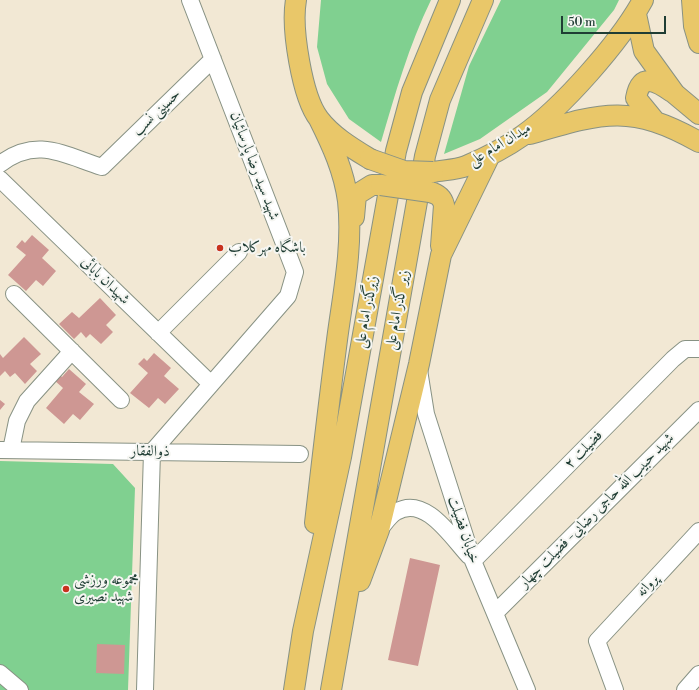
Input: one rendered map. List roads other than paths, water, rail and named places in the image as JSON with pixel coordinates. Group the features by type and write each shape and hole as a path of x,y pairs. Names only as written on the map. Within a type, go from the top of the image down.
{"main road":[{"name":"زیرگذر امام علی","path":"303,631 341,457 396,151 412,92 450,0"},
{"name":"زیر گذر امام علی","path":"342,628 425,156 440,100 483,0"},
{"path":"692,0 694,26 699,43"},
{"name":"میدان امام علی","path":"295,2 297,48 302,76 319,119 343,142 370,159 404,170 432,182 490,155 522,136 554,109 608,50 639,7"},
{"path":"639,7 644,51 676,94"},
{"path":"654,120 636,98 638,87 642,82 650,80 658,82 676,94 699,114"},
{"path":"522,136 580,119 601,115 622,114 654,120 676,129 699,142"},
{"path":"319,119 336,154 342,174 348,201 349,251"},
{"path":"441,256 490,155"},
{"path":"294,690 303,631 324,440 356,196 372,184 432,182 438,194 443,199 444,205 441,256 419,364 379,530 342,628 331,690"}],"street":[{"name":"شهید سید رضا پارسائیان","path":"152,452 210,383 288,296 295,272 190,0"},
{"name":"حسینی نسب","path":"0,164 14,155 42,148 59,152 102,167 213,59"},
{"name":"شهیدان بابائی","path":"0,179 210,383"},
{"path":"158,333 239,252"},
{"path":"14,294 121,400"},
{"name":"فضیلت ۲","path":"473,562 673,359 685,349 699,349"},
{"path":"6,450 17,421 27,401 72,351"},
{"name":"خیابان فضیلت","path":"419,364 426,414 473,562 527,690"},
{"name":"شهید حبیب الله حاجی رضایی- فضیلت چهار","path":"495,613 699,410"},
{"name":"ذوالفقار","path":"6,450 300,454"},
{"path":"145,690 152,452"},
{"path":"379,530 395,513 405,508 419,509 436,518 473,562"},
{"name":"پروانه","path":"615,690 597,641 699,531"},
{"path":"0,673 20,690"}],"place":[{"name":"باشگاه مهرکلاب","path":"220,248"},
{"name":"مجموعه ورزشی شهید نصیری","path":"66,589"}]}
